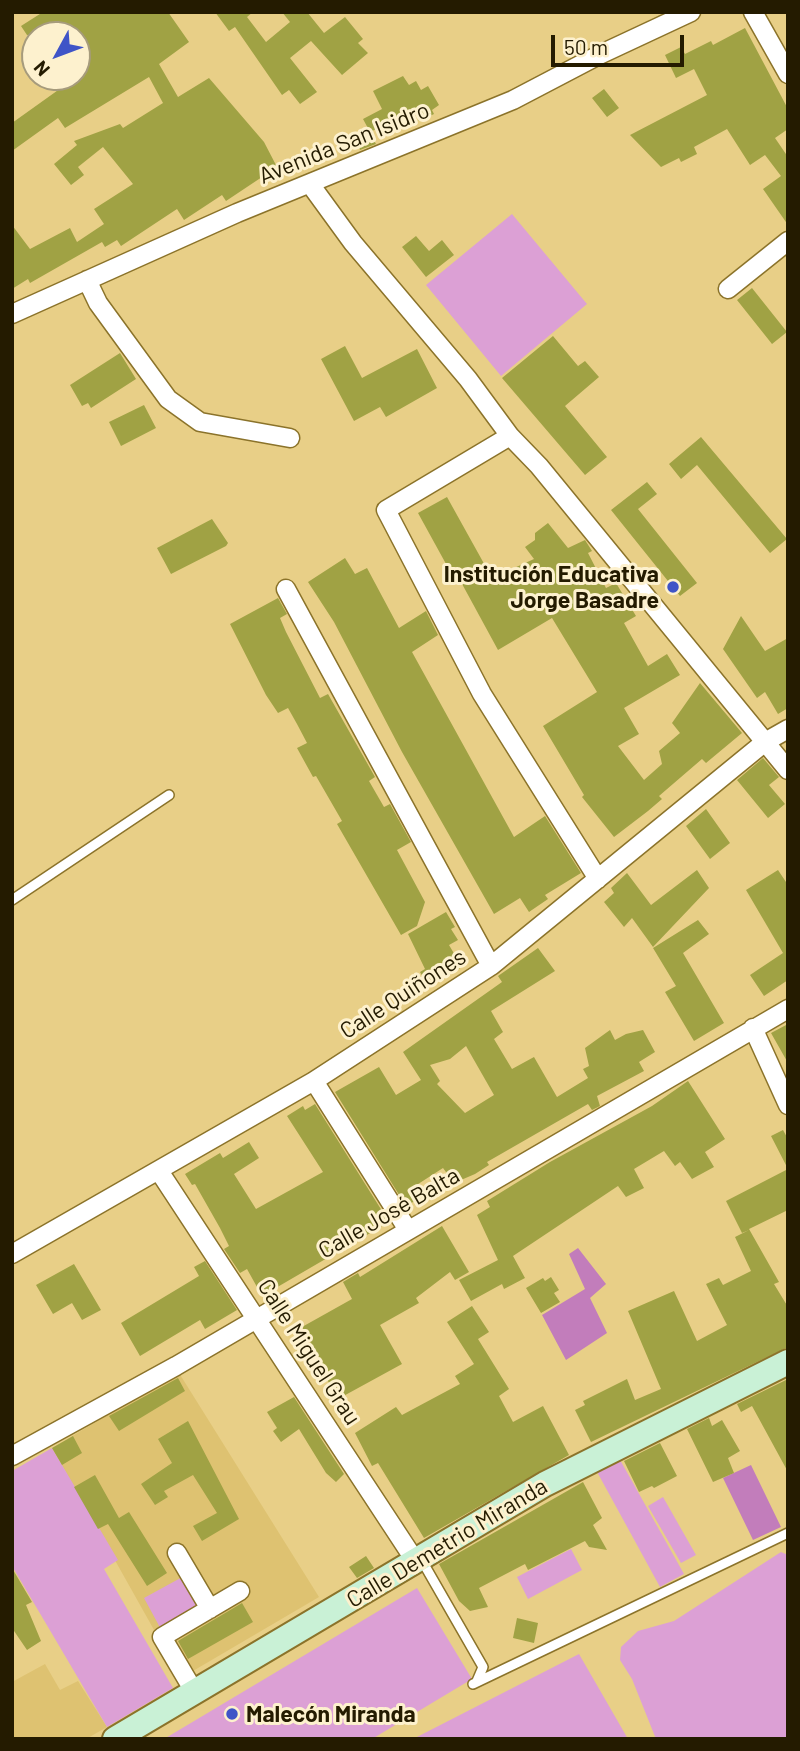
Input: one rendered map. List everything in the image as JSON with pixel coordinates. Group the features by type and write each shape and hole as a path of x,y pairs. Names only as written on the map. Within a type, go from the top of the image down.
{"main road":[{"name":"Calle Demetrio Miranda","path":"115,1739 545,1484 788,1362"}],"street":[{"name":"Avenida San Isidro","path":"12,314 310,184 513,100 599,55 691,12"},
{"path":"753,12 788,74"},
{"path":"310,184 353,243 468,379 510,436 539,466 788,770"},
{"path":"729,289 788,241"},
{"path":"88,280 98,303 168,399 200,422 290,438"},
{"path":"510,436 386,510 482,694 598,879"},
{"path":"286,589 491,966"},
{"name":"Calle Quiñones","path":"12,1254 314,1081 491,966 765,742 788,729"},
{"name":"Calle José Balta","path":"12,1456 258,1318 788,1009"},
{"path":"753,1028 788,1105"},
{"path":"314,1081 408,1230"},
{"name":"Calle Miguel Grau","path":"159,1171 418,1560"},
{"path":"177,1553 210,1609"},
{"path":"195,1693 162,1637 240,1591"}],"lane":[{"path":"12,900 169,795"},
{"path":"418,1560 484,1667 482,1675 473,1684 788,1533"}],"shaded area":[{"path":"512,214 587,304 501,376 426,285"},
{"path":"578,1248 606,1284 590,1298 607,1333 566,1360 542,1315 585,1289 569,1254"},
{"path":"179,1373 319,1597 181,1678 52,1448"},
{"path":"52,1448 118,1560 104,1569 173,1688 107,1727 12,1566 12,1471"},
{"path":"619,1458 684,1574 660,1587 596,1470"},
{"path":"751,1465 781,1527 753,1540 723,1478"},
{"path":"663,1497 696,1555 681,1563 648,1506"},
{"path":"571,1549 582,1570 528,1599 517,1577"},
{"path":"781,1552 788,1555 788,1739 656,1739 632,1679 620,1660 621,1647 638,1631 674,1621"},
{"path":"186,1575 206,1608 163,1633 144,1598"},
{"path":"417,1588 472,1679 372,1739 164,1739"},
{"path":"579,1654 628,1739 413,1739"},
{"path":"45,1664 60,1690 78,1681 107,1727 86,1739 12,1739 12,1682"}],"building":[{"path":"43,12 168,12 189,42 159,64 178,97 209,78 264,142 277,167 226,201 222,195 184,220 177,209 121,246 117,240 105,247 102,242 30,283 28,279 12,289 12,225 30,249 70,228 77,242 104,224 94,209 133,184 103,147 78,167 84,175 71,185 54,164 77,145 74,141 120,124 123,128 163,103 149,77 65,128 58,118 12,151 12,123 57,91 91,91 91,21 29,21"},
{"path":"215,12 253,12 247,17 266,42 290,22 282,12 307,12 324,33 345,17 363,39 358,43 368,53 342,75 311,41 290,58 317,92 300,104 289,90 282,95 235,27 229,31"},
{"path":"745,28 788,109 788,129 775,138 788,157 788,225 763,189 781,176 765,155 750,165 727,129 694,147 697,154 681,162 679,158 661,167 630,135 707,95 694,69 676,78 665,55 681,47 685,54 711,41 713,45"},
{"path":"403,76 409,85 416,81 421,90 428,86 439,105 432,110 434,114 419,121 414,111 370,132 363,119 382,109 373,91"},
{"path":"604,89 619,108 607,117 592,98"},
{"path":"370,132 376,144 360,150 355,139"},
{"path":"416,236 429,251 442,240 454,255 426,277 402,247"},
{"path":"752,288 787,332 772,344 737,300"},
{"path":"553,336 578,366 585,361 599,377 565,406 607,457 585,475 502,378"},
{"path":"345,346 362,378 417,349 437,388 386,417 380,407 354,421 321,359"},
{"path":"120,353 136,379 91,408 88,403 82,406 70,385"},
{"path":"144,405 156,428 121,446 109,422"},
{"path":"701,437 787,539 770,553 697,465 681,479 669,464"},
{"path":"647,482 657,494 638,509 697,583 680,596 611,510"},
{"path":"447,497 492,578 534,559 525,547 535,540 535,533 548,523 568,548 585,540 592,551 588,553 606,588 616,583 636,616 624,623 648,666 667,654 680,675 624,708 639,734 618,746 644,780 662,764 659,751 680,733 672,723 700,683 742,733 706,763 702,759 659,796 662,799 614,837 582,797 584,795 543,726 597,692 552,618 498,650 455,571 451,573 418,513"},
{"path":"212,519 228,543 226,546 171,574 157,548"},
{"path":"345,558 355,574 367,568 399,628 426,611 438,635 412,652 514,837 545,816 581,873 545,895 548,899 529,912 520,898 494,914 402,752 334,622 308,582"},
{"path":"278,598 287,614 280,618 320,698 328,694 375,777 369,781 384,807 390,804 411,842 397,850 425,902 417,926 401,935 337,824 342,821 297,748 307,743 297,724 288,708 278,713 230,624"},
{"path":"741,616 765,651 788,638 788,708 778,714 765,692 757,698 723,649"},
{"path":"763,758 779,777 769,785 785,804 768,818 737,780"},
{"path":"706,809 730,843 710,859 686,826"},
{"path":"697,870 709,888 653,947 632,918 624,927 604,902 614,893 611,888 627,873 651,905"},
{"path":"778,870 788,885 788,980 764,996 750,975 783,953 746,890"},
{"path":"446,912 455,927 451,929 458,940 449,945 462,967 428,986 420,972 425,969 408,934"},
{"path":"698,920 709,934 683,953 724,1023 694,1041 665,992 676,986 653,948"},
{"path":"538,948 555,971 491,1011 503,1032 494,1039 512,1069 534,1057 557,1097 588,1078 583,1069 589,1066 585,1048 610,1030 615,1040 643,1030 655,1052 639,1062 644,1071 597,1096 600,1106 592,1110 588,1104 487,1162 489,1165 475,1174 454,1183 443,1168 415,1186 422,1197 406,1206 335,1092 379,1067 396,1095 421,1080 403,1052 502,982 498,976","holes":["466,1046 494,1095 465,1113 437,1084 440,1081 430,1065 450,1059"]},
{"path":"788,1024 788,1063 771,1033"},
{"path":"688,1081 725,1139 705,1152 714,1167 692,1179 680,1162 675,1166 664,1151 634,1169 644,1188 626,1197 618,1186 513,1256 525,1278 504,1289 502,1284 471,1301 459,1280 498,1260 477,1215 490,1207 487,1201 550,1162 652,1106"},
{"path":"315,1104 389,1222 262,1296 247,1269 240,1273 224,1249 229,1246 220,1228 195,1184 192,1185 185,1174 220,1153 223,1158 249,1142 259,1158 234,1174 256,1209 323,1172 287,1116 303,1106 305,1110"},
{"path":"783,1130 788,1139 788,1169 771,1136"},
{"path":"788,1169 788,1210 749,1229 779,1282 774,1284 788,1307 788,1347 591,1442 575,1410 585,1405 583,1401 627,1379 635,1400 661,1389 628,1311 674,1291 697,1341 727,1325 706,1284 719,1278 723,1285 751,1271 735,1237 749,1230 742,1233 726,1201"},
{"path":"442,1226 469,1272 455,1280 450,1272 416,1298 419,1303 380,1325 402,1364 338,1399 323,1372 320,1374 312,1362 319,1358 302,1327 352,1299 343,1282 358,1273 360,1277"},
{"path":"205,1261 237,1310 205,1329 200,1320 140,1356 121,1323 199,1276 194,1267"},
{"path":"74,1264 101,1310 82,1320 72,1303 53,1314 36,1285"},
{"path":"551,1277 559,1290 554,1293 560,1302 541,1313 526,1288 543,1278 545,1281"},
{"path":"472,1306 489,1332 478,1339 509,1389 499,1396 513,1422 543,1406 569,1455 424,1538 378,1463 372,1466 355,1433 396,1407 402,1415 460,1384 455,1376 474,1364 447,1322"},
{"path":"178,1378 185,1391 119,1431 109,1416"},
{"path":"788,1379 788,1472 752,1406 741,1412 737,1404"},
{"path":"294,1397 344,1474 336,1482 326,1473 299,1429 281,1442 273,1431 277,1428 267,1412"},
{"path":"709,1418 712,1426 722,1420 740,1451 728,1458 734,1473 713,1482 687,1429"},
{"path":"188,1421 239,1519 202,1541 193,1526 217,1513 193,1475 164,1491 168,1497 155,1505 141,1484 172,1463 158,1439"},
{"path":"73,1436 82,1453 62,1465 52,1448"},
{"path":"660,1443 677,1476 654,1488 652,1486 639,1492 624,1461"},
{"path":"95,1475 119,1518 129,1512 167,1573 147,1586 108,1524 98,1529 74,1487"},
{"path":"583,1482 602,1518 593,1525 607,1550 589,1547 585,1541 528,1570 525,1564 479,1588 488,1607 470,1611 459,1601 439,1564"},
{"path":"366,1556 374,1568 357,1578 349,1567"},
{"path":"12,1568 32,1602 26,1605 41,1641 27,1650 12,1628"},
{"path":"242,1603 253,1622 188,1659 178,1641"},
{"path":"517,1618 538,1623 534,1643 513,1638"}],"place":[{"name":"Institución Educativa Jorge Basadre","path":"673,587"},
{"name":"Malecón Miranda","path":"232,1714"}]}
